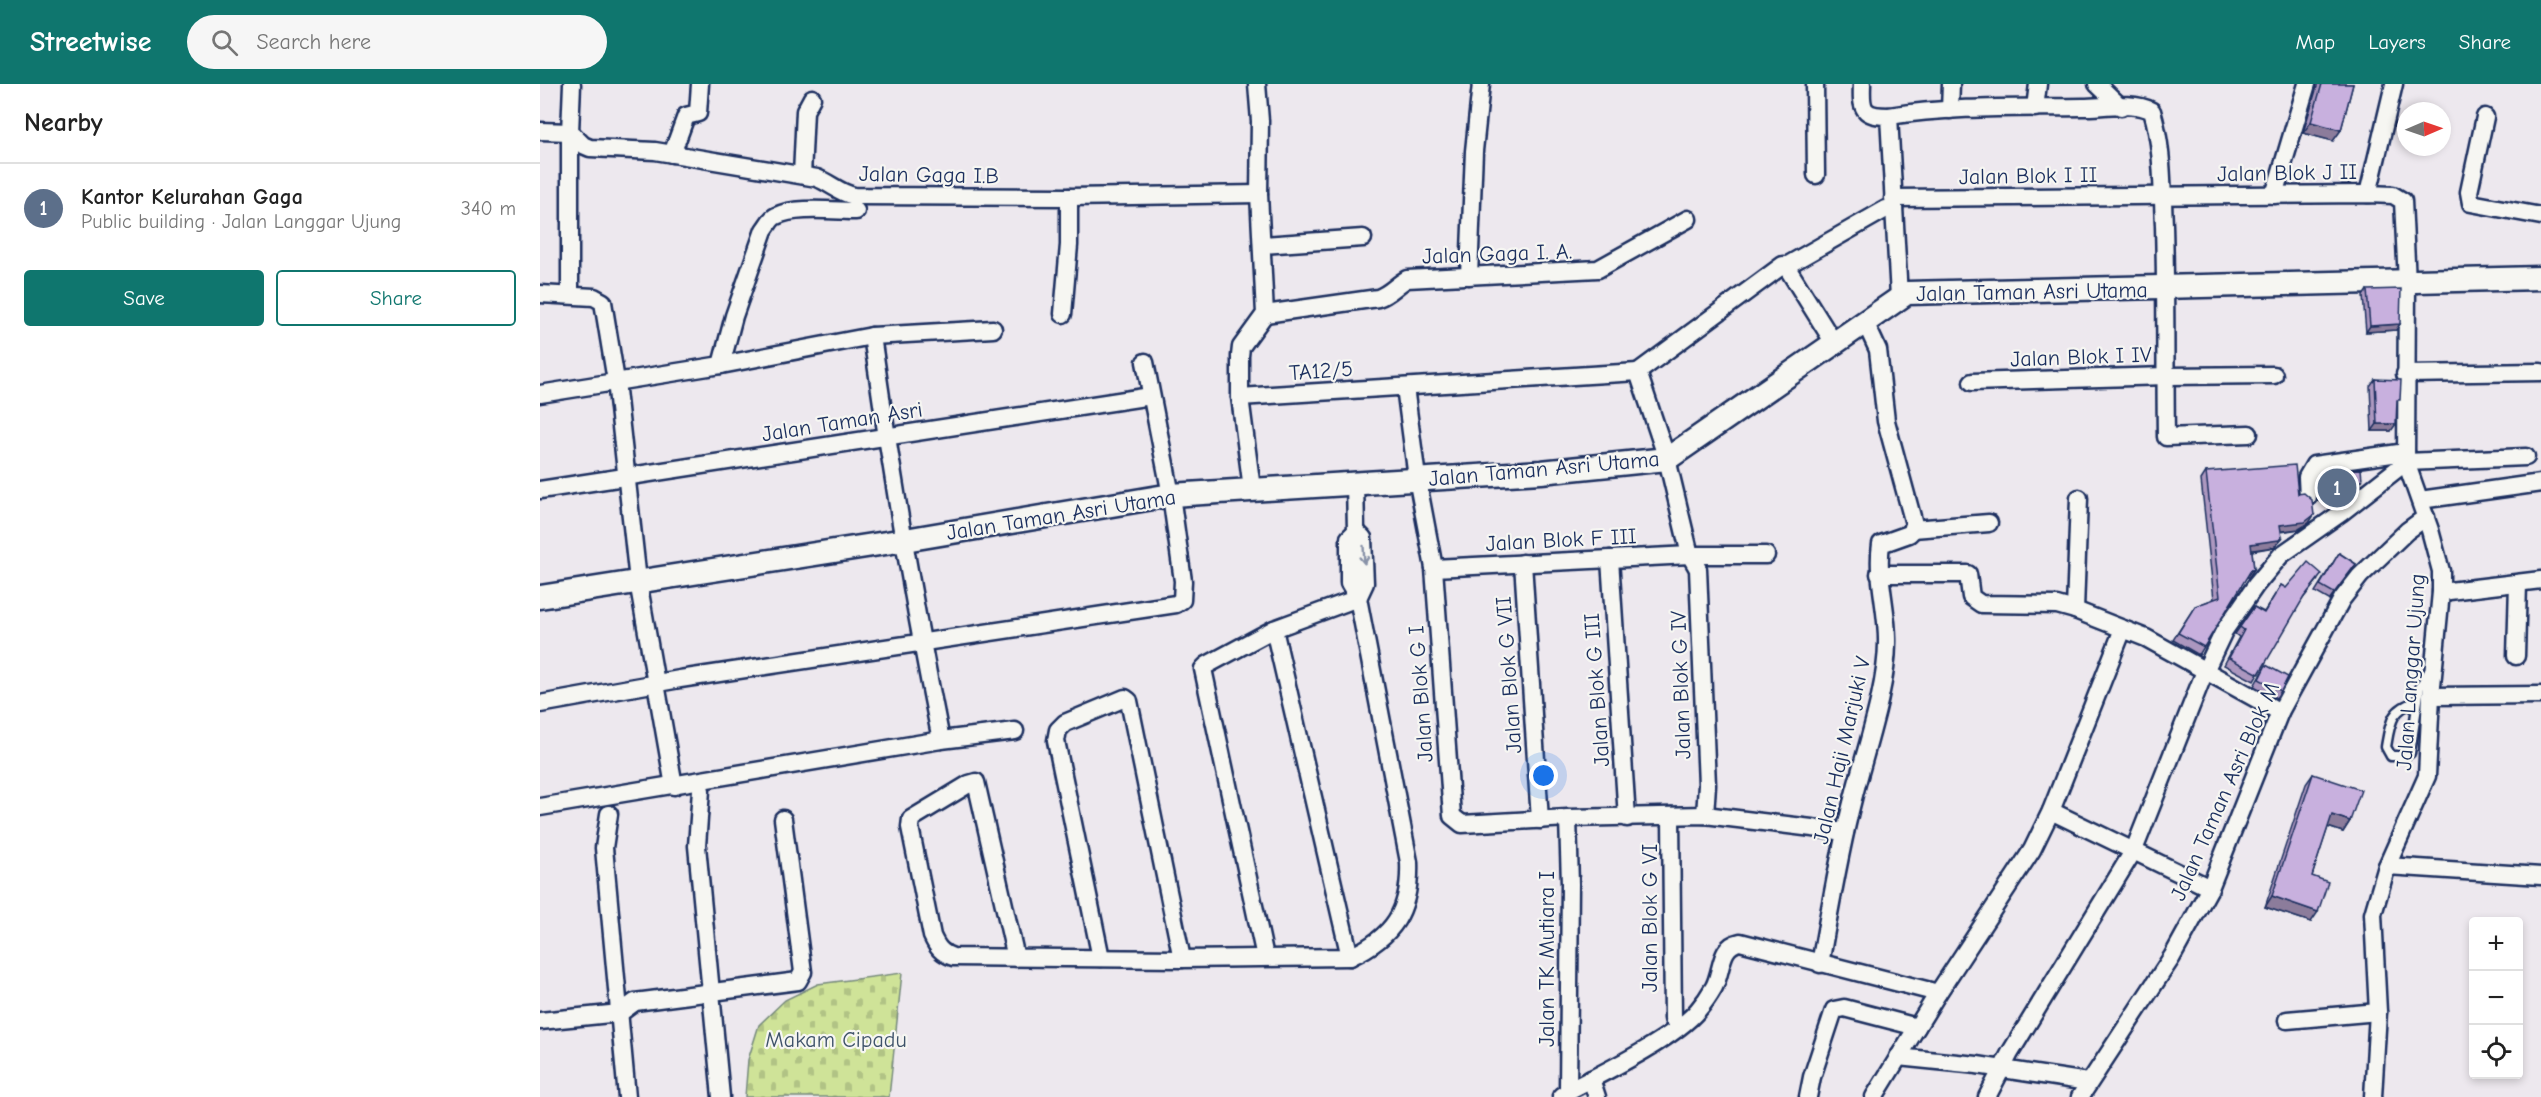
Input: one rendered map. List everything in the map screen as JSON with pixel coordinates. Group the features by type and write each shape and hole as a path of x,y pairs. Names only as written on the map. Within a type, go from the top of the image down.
{"street":[{"path":"570,295 572,84"},
{"path":"672,154 686,116 698,113 700,84"},
{"path":"1252,489 1240,397 1241,347 1265,314 1259,194 1260,120 1257,84"},
{"path":"1468,276 1474,151 1482,84"},
{"path":"1815,84 1816,176"},
{"path":"1950,110 1952,84"},
{"path":"2035,108 2037,84"},
{"path":"2097,84 2121,107"},
{"path":"2274,195 2307,84"},
{"path":"2368,194 2394,84"},
{"path":"1860,85 1862,106 1865,111 1874,116 1950,110 2035,108 2145,107 2152,111 2157,126 2162,167 2166,376 2274,375"},
{"path":"801,175 805,111 812,98"},
{"path":"1889,116 1899,297"},
{"path":"2485,117 2469,192 2471,203 2541,216"},
{"path":"540,131 570,132"},
{"name":"Jalan Gaga I.B","path":"570,132 583,145 590,148 672,154 801,175 829,182 844,194 866,197 1259,194"},
{"name":"Jalan Blok J II","path":"2163,196 2368,194 2399,196 2405,207"},
{"name":"Jalan Blok I II","path":"1894,204 2163,196"},
{"path":"1063,314 1069,245 1069,197"},
{"path":"1638,372 1783,266 1894,204"},
{"name":"Jalan Langgar Ujung","path":"2373,1097 2378,1012 2373,914 2384,874 2427,776 2424,699 2434,664 2441,592 2441,571 2406,457 2405,207"},
{"path":"721,365 734,316 764,230 770,221 775,216 787,212 856,211"},
{"name":"Jalan Gaga I. A.","path":"1265,314 1378,298 1388,294 1407,279 1598,269 1688,219"},
{"path":"1262,245 1363,238"},
{"path":"1783,266 1834,343"},
{"name":"Jalan Taman Asri Utama","path":"540,597 905,540 1171,495 1355,482 1669,466 1834,343 1907,293 2541,278"},
{"path":"540,294 594,297 603,302 616,381 638,581 674,786"},
{"path":"1865,322 1878,350 1886,421 1908,496 1913,529 1989,523"},
{"path":"540,394 721,365 872,336 993,329"},
{"path":"872,336 886,436 921,643 941,740"},
{"path":"540,704 657,682 1176,604 1182,600 1183,581 1171,495 1145,362"},
{"name":"TA12/5","path":"1240,397 1638,372"},
{"name":"Jalan Blok G IV","path":"1638,372 1669,466 1690,555 1698,569 1707,785 1705,815"},
{"path":"2405,374 2541,372"},
{"name":"Jalan Blok I IV","path":"1972,382 2166,376 2166,437 2249,434"},
{"name":"Jalan Blok G I","path":"1405,387 1410,479 1434,568 1452,816 1462,825 1540,820"},
{"name":"Jalan Taman Asri","path":"540,490 1151,396"},
{"path":"2308,497 2307,477 2314,465 2406,457 2526,457"},
{"path":"1988,1097 2002,1068 2134,850 2205,671 2224,631 2256,585 2281,555 2341,513 2406,457"},
{"path":"1016,958 976,782 910,819 932,936 937,947 953,957 1016,958 1182,959 1350,957 1371,947 1390,929 1402,910 1410,880 1409,862 1358,598 1365,583 1363,538 1356,531 1355,482"},
{"path":"2420,500 2541,483"},
{"path":"2075,610 2079,498"},
{"name":"Jalan Taman Asri Blok M","path":"2080,1097 2172,957 2210,888 2280,712 2342,599 2360,576 2407,531 2426,518"},
{"name":"Jalan Haji Marjuki V","path":"1820,964 1845,832 1879,696 1887,644 1879,574 1881,544 1908,534 1913,529"},
{"name":"Jalan Blok F III","path":"1434,568 1690,555 1766,555"},
{"name":"Jalan Blok G III","path":"1610,559 1627,818"},
{"name":"Jalan Blok G VII","path":"1523,563 1540,820"},
{"path":"1879,574 1968,574 1971,597 1981,604 2057,605 2075,610 2146,638 2280,712"},
{"path":"2441,592 2541,580"},
{"path":"2516,656 2518,583"},
{"path":"1265,957 1203,669 1274,629 1358,598"},
{"path":"1274,629 1350,957"},
{"path":"1874,1097 1938,993 2032,850 2051,812 2123,629"},
{"path":"2424,699 2541,695"},
{"path":"1101,958 1056,741 1058,730 1065,723 1125,698 1129,700 1182,959"},
{"path":"540,807 941,740 1015,731"},
{"path":"701,790 697,846 721,1097"},
{"path":"2051,812 2210,888"},
{"path":"609,814 604,848 627,1097"},
{"path":"1540,820 1705,815 1845,832"},
{"name":"Jalan Blok G VI","path":"1671,816 1673,1019"},
{"name":"Jalan TK Mutiara I","path":"1564,1094 1570,884 1568,818"},
{"path":"540,1021 620,1013 635,1002 798,981 803,972 783,819"},
{"path":"2384,874 2541,876"},
{"path":"1564,1094 1674,1031 1697,1011 1714,986 1726,949 1734,943 1740,942 1938,993"},
{"path":"1808,1097 1812,1077 1834,1010 1844,1008 1917,1027"},
{"path":"2287,1020 2378,1012"},
{"path":"1898,1057 2002,1068 2088,1082"},
{"path":"1592,1079 1597,1097"}],"lane":[{"path":"2424,699 2410,753 2404,756 2391,756 2386,747 2394,715 2399,708 2424,699"}],"green space":[{"name":"Makam Cipadu","path":"902,973 889,1097 745,1097 748,1060 759,1025 785,1000 818,984"}],"building":[{"path":"2322,84 2353,84 2341,130 2311,122"},
{"path":"2401,289 2400,324 2370,326 2367,290"},
{"path":"2375,379 2401,380 2396,424 2377,424"},
{"path":"2295,465 2298,494 2304,493 2312,500 2314,515 2305,522 2280,525 2282,538 2279,540 2251,544 2254,569 2251,570 2204,647 2178,633 2195,606 2220,597 2206,472"},
{"path":"2361,469 2362,480 2347,492 2323,494 2323,471"},
{"path":"2339,553 2356,564 2334,593 2320,585"},
{"path":"2308,562 2322,574 2304,597 2259,674 2229,658 2244,630 2240,627 2254,607 2264,613 2281,585 2286,588"},
{"path":"2266,665 2288,677 2281,691 2259,679"},
{"path":"2313,774 2361,790 2350,821 2332,815 2312,876 2328,882 2318,912 2272,896"}],"place":[{"name":"Kantor Kelurahan Gaga","path":"2337,488"}]}
